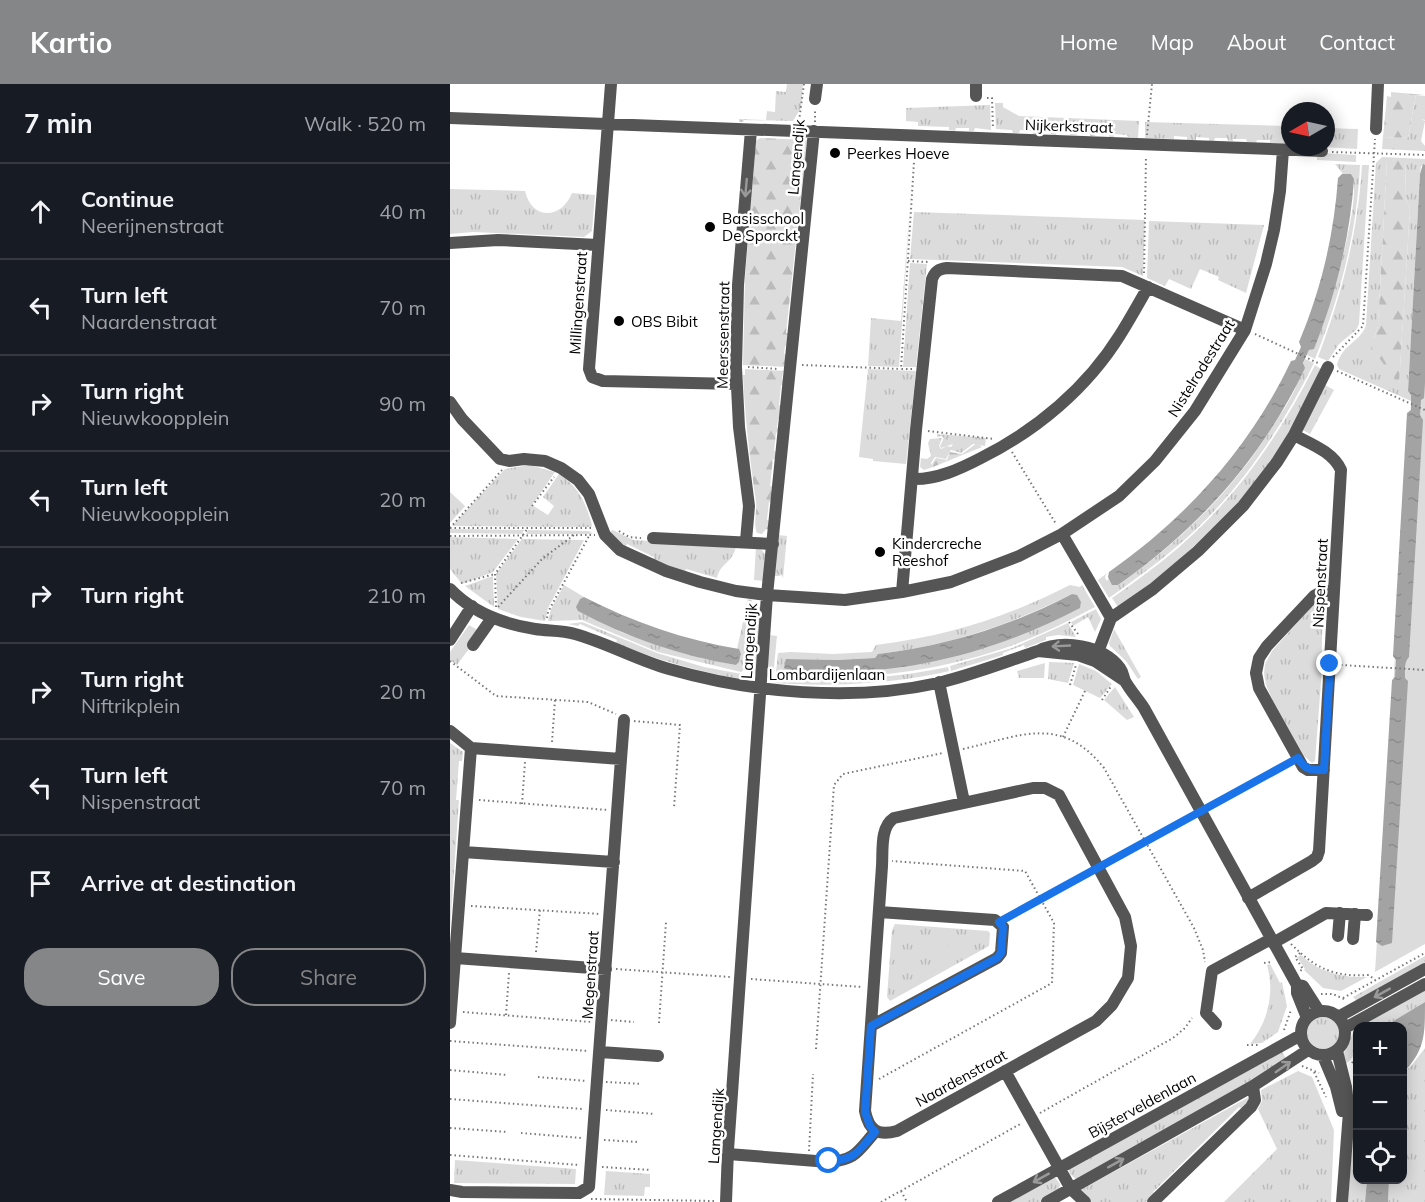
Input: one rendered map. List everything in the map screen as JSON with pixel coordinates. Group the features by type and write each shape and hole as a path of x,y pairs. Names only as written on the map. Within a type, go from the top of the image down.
{"street":[{"name":"Millingenstraat","path":"611,84 589,369 592,377 603,381 736,384"},
{"name":"Langendijk","path":"815,99 817,84"},
{"path":"1376,129 1377,84"},
{"name":"Nijkerkstraat","path":"450,118 751,130 814,130 1281,150"},
{"name":"Meerssenstraat","path":"746,542 749,506 739,427 736,367 738,285 751,130"},
{"name":"Langendijk","path":"726,1202 767,595 814,130"},
{"name":"Nistelrodestraat","path":"596,533 620,550 666,571 709,585 767,595 845,600 951,582 985,570 1062,534 1119,496 1155,461 1195,411 1245,330 1274,230 1283,156"},
{"path":"450,243 498,240 598,245"},
{"path":"902,592 916,430 933,279 934,273 939,269 1115,274 1245,330"},
{"path":"912,479 931,479 951,472 1007,445 1043,420 1091,374 1120,336 1146,286"},
{"path":"1096,656 1111,618 1153,589 1198,550 1243,506 1277,462 1294,435 1328,367"},
{"path":"450,402 462,419 500,459 545,461 561,468 578,480 589,494 596,533"},
{"name":"Nispenstraat","path":"1248,898 1317,857 1341,470 1337,460 1294,435"},
{"path":"1062,534 1111,618"},
{"path":"653,538 773,544"},
{"name":"Lombardijenlaan","path":"456,586 472,606 508,624 576,634 666,668 717,682 761,690 832,693 897,689 939,682 1054,645 1068,645 1096,656 1112,659 1122,669 1121,679 1144,708 1272,941 1319,1011"},
{"path":"1324,770 1308,770 1303,766 1259,688 1256,673 1259,658 1267,646 1314,596 1323,591 1334,591"},
{"path":"450,640 472,606"},
{"path":"473,645 492,618"},
{"path":"939,682 964,802"},
{"name":"Megenstraat","path":"584,1192 589,1187 591,1166 624,720"},
{"path":"450,731 471,748 621,759"},
{"path":"450,1017 471,748"},
{"name":"Naardenstraat","path":"1033,788 1045,788 1059,795 1125,917 1131,946 1128,978 1112,1005 1096,1022 897,1131 887,1134 875,1132 865,1112 879,912 878,865 885,829 887,823 894,818 964,802 1033,788"},
{"path":"463,852 614,862"},
{"path":"871,1026 997,958 1001,953 1003,927 995,920 879,912"},
{"path":"1216,1024 1206,1013 1212,972 1326,913 1361,915 1353,939"},
{"path":"1338,936 1340,913"},
{"path":"455,958 606,969"},
{"path":"1342,1023 1425,969"},
{"name":"Lombardijenlaan","path":"1298,979 1297,993 1307,1018"},
{"path":"1342,1023 1425,984"},
{"path":"1319,1011 1329,1012 1342,1023 1344,1041 1337,1051 1323,1056 1308,1050 1300,1035 1303,1023 1319,1011"},
{"name":"Bijsterveldenlaan","path":"998,1202 1300,1035"},
{"path":"1047,1202 1253,1086 1308,1050"},
{"path":"1337,1051 1346,1087 1349,1112 1342,1202"},
{"path":"600,1052 658,1056"},
{"path":"1323,1056 1336,1088 1346,1130"},
{"path":"1005,1071 1071,1189 1085,1202"},
{"path":"1153,1202 1251,1107 1255,1100 1253,1086"},
{"path":"715,1149 809,1160 845,1160 854,1156 875,1132"},
{"path":"450,1190 462,1192 584,1192"}],"path":[{"path":"798,130 804,84"},
{"path":"1146,286 1146,144 1152,84"},
{"path":"976,90 992,98 994,138"},
{"name":"Langendijk","path":"814,130 815,99"},
{"path":"1376,129 1364,327 1335,353 1328,367 1425,410"},
{"path":"901,369 915,134"},
{"path":"1335,152 1425,155"},
{"path":"908,261 934,263 939,269"},
{"path":"1245,330 1311,359"},
{"path":"736,367 923,369"},
{"path":"916,430 990,437 1007,445 1062,534"},
{"path":"509,461 450,528 596,528 596,533 548,612 546,630"},
{"path":"532,506 561,468"},
{"path":"456,586 495,574 528,528"},
{"path":"450,536 574,535 596,533 613,528 629,537 653,538"},
{"path":"495,574 496,609 542,559 574,535"},
{"path":"450,661 496,696 588,702 616,713 616,719 680,725 674,808"},
{"path":"1330,664 1425,670"},
{"path":"1102,700 1121,679"},
{"path":"1064,736 1085,691"},
{"path":"551,754 555,700"},
{"path":"816,1049 834,784 843,774 1025,735 1050,733 1064,736 1084,747 1104,768 1194,928 1205,962"},
{"path":"522,804 526,752"},
{"path":"999,922 1298,758"},
{"path":"467,799 617,811"},
{"path":"459,905 610,914"},
{"path":"535,964 540,910"},
{"path":"659,1023 666,922"},
{"path":"1287,935 1291,944 1300,953 1311,963 1326,971 1353,976 1370,975 1375,981"},
{"path":"1298,979 1303,969 1295,957 1300,953"},
{"path":"1343,998 1425,953"},
{"path":"506,1015 510,962"},
{"path":"450,1017 506,1015 634,1022"},
{"path":"450,1041 600,1052"},
{"path":"450,1071 507,1075"},
{"path":"1314,1072 1327,1100"},
{"path":"809,1160 813,1074"},
{"path":"450,1099 654,1114"},
{"path":"450,1128 508,1132"},
{"path":"520,1133 638,1142"},
{"path":"450,1155 651,1170"},
{"path":"901,1191 907,1202"},
{"path":"584,1192 591,1200 726,1202"}],"green space":[{"path":"787,84 803,84 801,108 793,121 744,120 739,122 739,119 766,120 767,111 775,112 776,91 786,92"},
{"path":"1391,92 1425,95 1416,95 1408,138 1383,137 1387,96 1391,97"},
{"path":"1416,95 1425,96 1425,120 1421,119 1425,121 1421,141 1425,146 1425,151 1382,149 1383,137 1408,138"},
{"path":"995,103 1003,103 1003,107 1019,116 1139,121 1138,138 1114,134 1114,137 1109,137 1109,134 1096,133 1095,136 1090,136 1090,133 1070,135 1070,132 1057,132 1056,135 1051,134 1051,131 1038,131 1038,134 1033,134 1032,131 1020,130 1019,133 1013,133 1012,130 996,129"},
{"path":"990,105 991,130 975,128 974,131 969,131 969,128 956,128 955,131 949,130 949,127 918,126 918,122 906,121 906,108"},
{"path":"1145,122 1281,126 1281,144 1270,143 1270,140 1257,140 1256,143 1247,142 1246,139 1228,141 1227,138 1215,138 1214,141 1209,141 1209,138 1196,137 1196,140 1174,136 1174,139 1145,138"},
{"path":"1335,128 1358,129 1357,149 1335,148"},
{"path":"760,138 807,140 786,333 791,334 789,346 785,346 784,354 788,355 787,367 743,365 745,278 756,141"},
{"path":"1356,155 1356,162 1317,160 1317,156"},
{"path":"1382,157 1425,159 1425,165 1421,166 1420,174 1408,391 1411,401 1339,369 1337,365 1343,352 1364,331 1366,325 1376,163","holes":["1387,160 1406,161 1405,197 1410,208 1399,384 1374,338 1378,326"]},
{"path":"1387,160 1406,160 1405,197 1410,208 1399,385 1369,344 1378,326"},
{"path":"1335,164 1360,165 1358,190 1346,264 1315,359 1307,355 1309,350 1314,348 1326,313 1342,260 1353,207 1354,187 1351,174 1343,174"},
{"path":"1362,165 1369,165 1359,324 1356,330 1339,344 1328,361 1318,357 1334,310 1353,239"},
{"path":"1425,183 1425,944 1375,972"},
{"path":"450,189 525,191 534,208 547,213 561,208 572,193 595,195 592,231 584,237 473,232 450,234"},
{"path":"911,193 899,367 868,366 871,318 901,321"},
{"path":"914,212 1145,220 1143,276 1122,267 910,259"},
{"path":"1149,221 1264,225 1246,293 1200,269 1191,289 1169,279 1165,286 1147,278"},
{"path":"910,263 927,264 916,367 903,367"},
{"path":"1305,359 1314,363 1300,389 1270,439 1236,486 1197,529 1151,568 1109,598 1098,580 1106,574 1107,581 1109,578 1112,583 1118,585 1140,569 1202,515 1239,474 1290,399"},
{"path":"1315,365 1324,371 1284,444 1236,506 1168,571 1118,607 1112,598 1178,548 1219,508 1256,464 1287,416"},
{"path":"745,369 787,371 783,372 782,380 786,381 786,386 781,385 779,405 783,406 782,419 778,419 777,428 781,428 776,433 774,451 778,452 778,459 773,459 770,486 775,487 773,502 769,502 767,520 771,521 770,530 766,529 762,534 757,533 755,526 756,502 744,391"},
{"path":"868,369 916,371 906,464 873,461 873,459 859,457"},
{"path":"1325,385 1334,390 1310,434 1301,429"},
{"path":"937,434 986,438 985,446 973,444 961,453 951,450 946,459 935,457 931,463 933,467 924,470 920,467 921,458 927,459 931,456 928,443 930,439 942,438 939,446 941,449 947,446 941,448 944,438 937,437"},
{"path":"977,443 982,447 933,467 932,464 936,458 947,460 950,452 962,454"},
{"path":"529,465 555,472 532,505 548,515 554,506 543,497 559,474 572,484 581,496 590,517 591,527 452,526 505,469"},
{"path":"450,492 465,506 450,523"},
{"path":"450,529 524,530 522,534 450,533"},
{"path":"528,530 589,531 593,534 526,534"},
{"path":"613,530 633,540 736,546 717,578 686,569 685,572 653,560 654,557 627,544 625,547 609,532"},
{"path":"778,535 787,536 783,578 781,574 774,576"},
{"path":"450,537 518,539 493,572 462,584 450,569"},
{"path":"522,539 584,540 548,608 545,621 521,617 498,609 496,574"},
{"path":"756,547 767,554 765,581 754,580"},
{"path":"493,576 494,607 465,586"},
{"path":"564,585 584,597 580,599 577,606 621,632 700,658 736,665 741,655 737,649 748,599 752,600 745,669 741,672 658,652 582,620 548,621 551,609"},
{"path":"1070,585 1080,587 1082,585 1095,607 1021,642 962,661 933,667 873,675 812,678 781,678 776,672 778,653 872,652 876,645 952,631 999,616","holes":["1072,594 1077,596 1081,603 1079,608 1044,624 1009,639 938,659 864,670 826,672 788,671 785,668 786,659 875,658 878,654 929,646 978,633"]},
{"path":"1323,599 1321,682 1315,761 1312,763 1304,756 1272,699 1264,673 1265,664 1272,651 1316,602"},
{"path":"755,607 761,607 756,674 750,674"},
{"path":"1096,609 1101,619 1095,632 1088,617 1073,626 1071,622"},
{"path":"582,622 657,653 704,667 747,675 746,680 664,661 616,643 617,640 580,624 578,626 568,624"},
{"path":"1068,623 1076,637 1058,635 1046,637 1046,640 1025,648 1024,645 1003,653 1003,655 951,671 950,666 1012,648"},
{"path":"469,625 479,631 457,665 450,660 450,652"},
{"path":"1114,629 1141,677 1138,679 1126,661 1110,646"},
{"path":"769,635 777,636 773,677 766,676"},
{"path":"1049,662 1074,663 1068,683 1048,679"},
{"path":"1045,663 1044,678 1019,678 1017,671"},
{"path":"1079,664 1096,671 1112,684 1100,698 1073,685"},
{"path":"948,667 949,671 941,673 879,682 817,685 775,683 775,680 884,677"},
{"path":"1115,687 1134,717 1127,720 1104,700"},
{"path":"450,743 463,752 462,761 459,761 456,800 459,800 450,931"},
{"path":"895,924 988,931 990,933 989,946 890,1001 887,997 892,930"},
{"path":"930,938 949,939 948,956 928,954"},
{"path":"1301,955 1315,966 1331,973 1367,977 1341,991 1323,988 1304,970 1297,957"},
{"path":"1425,956 1425,966 1359,1003 1353,997"},
{"path":"1270,964 1280,983 1282,982 1287,1006 1278,1032 1262,1043 1250,1044 1261,1026 1268,1007 1270,986 1267,965"},
{"path":"1425,988 1425,1002 1392,1022 1368,1022 1367,1020"},
{"path":"1323,1017 1335,1021 1339,1033 1335,1045 1323,1049 1311,1045 1307,1033 1311,1021"},
{"path":"1353,1033 1353,1056 1342,1066 1343,1056"},
{"path":"1425,1048 1425,1202 1388,1202 1389,1184 1407,1184 1407,1069"},
{"path":"1281,1050 1287,1060 1077,1180 1070,1174 1069,1168"},
{"path":"1298,1071 1312,1077 1334,1130 1331,1202 1224,1202 1277,1149 1258,1109 1262,1101 1261,1090"},
{"path":"1249,1097 1250,1100 1242,1109 1239,1107 1153,1192 1156,1196 1145,1202 1092,1202 1079,1191"},
{"path":"1353,1129 1353,1184 1367,1184 1365,1202 1348,1202"},
{"path":"455,1160 576,1169 575,1184 454,1183"},
{"path":"606,1171 650,1174 650,1187 645,1187 644,1196 604,1195"},
{"path":"1054,1176 1060,1184 1059,1189 1040,1202 1003,1202"}],"water":[{"path":"1423,164 1425,165 1425,383 1420,415 1423,420 1409,657 1405,670 1405,678 1408,681 1392,943 1382,946 1376,942 1392,680 1395,677 1396,660 1393,656 1407,413 1411,410 1411,395 1408,391 1420,174"},
{"path":"1342,174 1351,174 1354,179 1341,265 1314,349 1309,350 1303,363 1305,368 1288,401 1269,432 1226,489 1175,540 1118,585 1112,585 1108,577 1109,572 1165,528 1214,478 1236,451 1275,393 1291,361 1295,360 1301,347 1299,342 1314,302 1325,262 1338,178"},
{"path":"1072,594 1077,595 1081,602 1080,608 1046,625 975,651 901,667 864,671 826,673 788,671 784,668 786,659 875,658 878,654 954,640 1026,616"},
{"path":"584,597 659,629 698,641 739,649 741,654 739,662 736,665 695,656 615,629 578,611 576,607 580,599"},
{"path":"1425,1002 1422,1042 1407,1068 1407,1022 1392,1022"},
{"path":"1367,1184 1389,1184 1388,1202 1365,1202"}],"place":[{"name":"Peerkes Hoeve","path":"835,153"},
{"name":"Basisschool De Sporckt","path":"710,227"},
{"name":"OBS Bibit","path":"619,321"},
{"name":"Kindercreche Reeshof","path":"880,552"}],"route":[{"path":"829,1161 845,1160 854,1156 875,1132 866,1119 865,1112 871,1026 997,958 1001,953 1003,927 999,922 1298,758 1308,770 1324,770 1330,664"}]}
